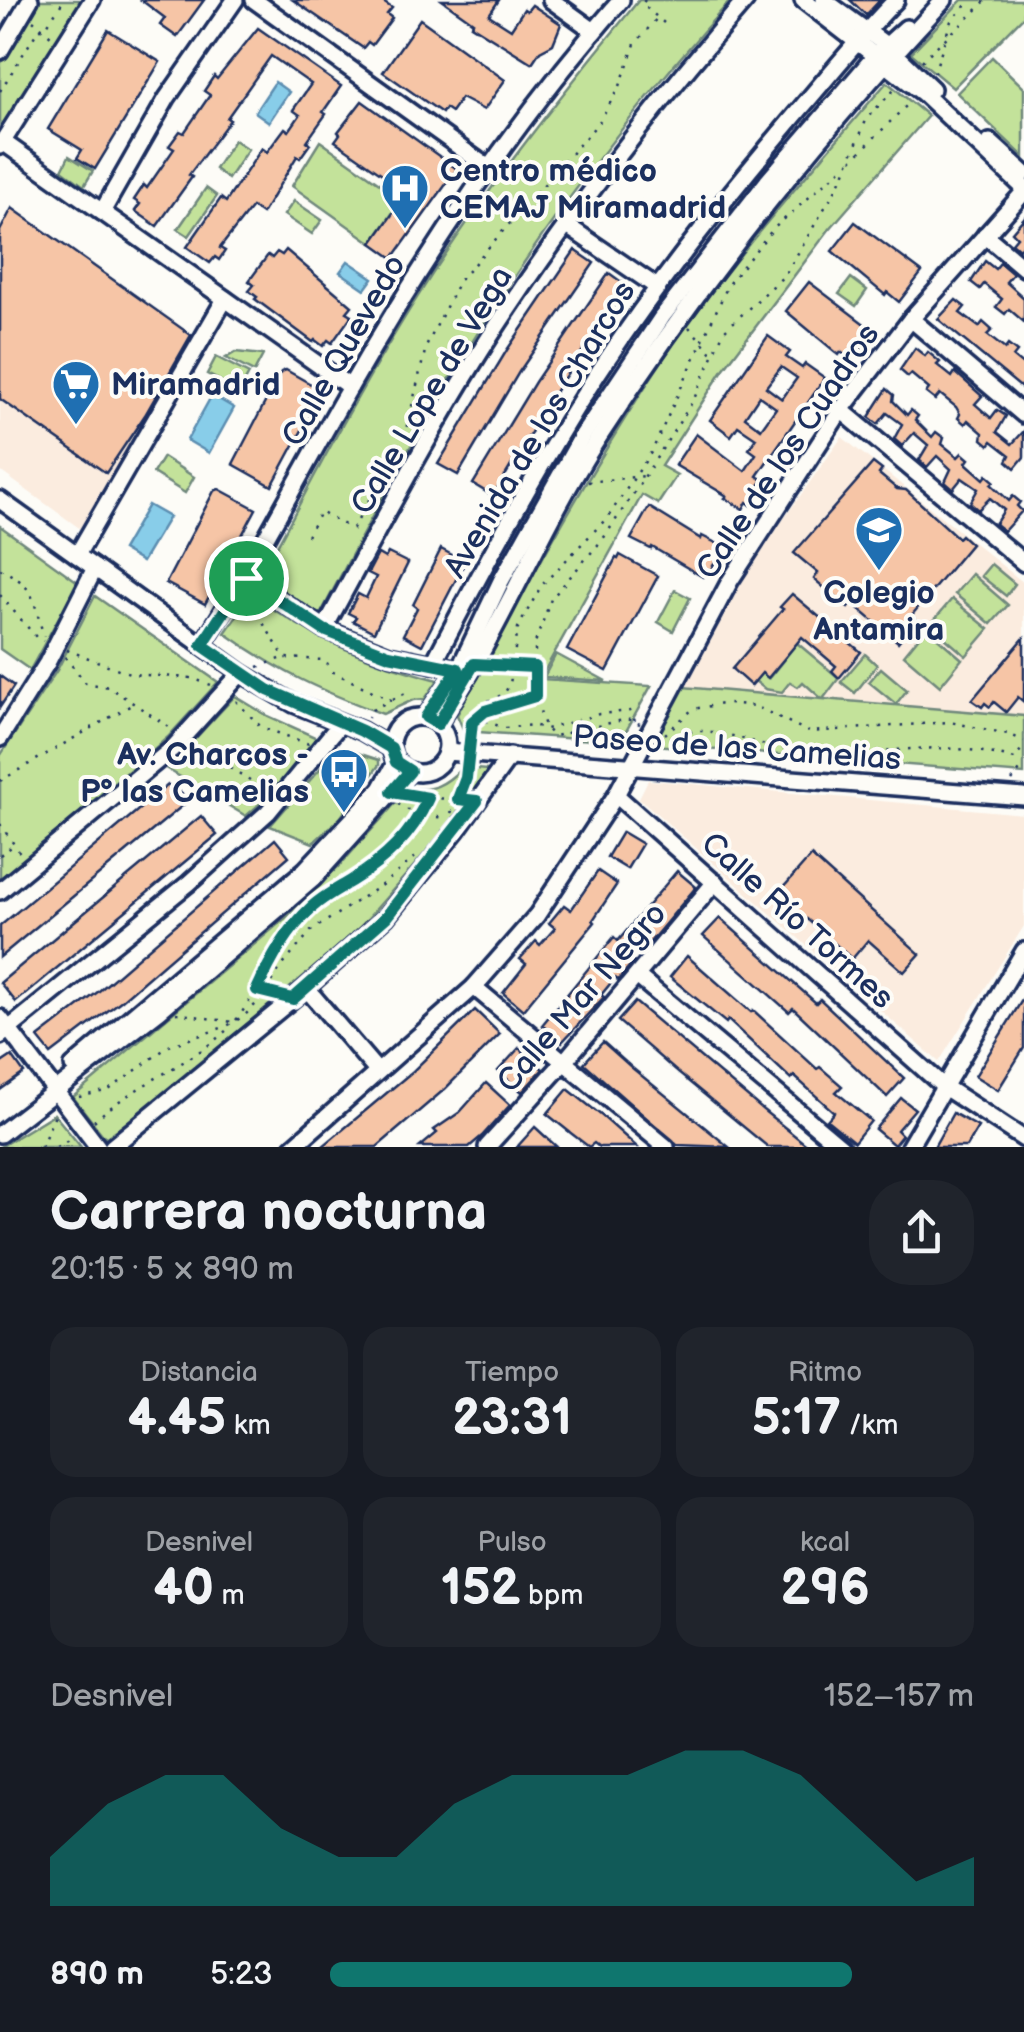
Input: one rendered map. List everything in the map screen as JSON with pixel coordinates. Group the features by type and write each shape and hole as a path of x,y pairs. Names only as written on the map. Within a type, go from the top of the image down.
{"street":[{"path":"92,0 1,144 350,387"},
{"path":"102,212 168,98 236,0"},
{"path":"254,0 490,169"},
{"path":"551,0 594,31"},
{"name":"Calle Quevedo","path":"202,645 246,578 350,387 418,274 490,169 622,0"},
{"name":"Calle Lope de Vega","path":"324,630 488,340 566,225 664,94 746,0"},
{"path":"803,0 862,36"},
{"path":"824,0 1024,173"},
{"name":"Avenida de los Charcos","path":"433,664 519,504 597,375 657,287 756,161 896,0"},
{"name":"Avenida de los Charcos","path":"432,721 467,666 501,581 581,438 652,332 767,182 933,0"},
{"name":"Avenida de los Charcos","path":"886,55 944,0"},
{"path":"0,50 29,8"},
{"path":"924,88 1024,190"},
{"name":"Calle de los Cuadros","path":"293,1147 474,987 537,914 616,796 645,729 730,581 842,410 911,318 1024,190"},
{"path":"566,225 657,287"},
{"path":"985,235 1024,268"},
{"path":"77,555 225,299"},
{"path":"911,318 1024,415"},
{"path":"842,410 1018,558 1024,540"},
{"path":"0,500 202,645 294,704 362,731 394,730 410,718 432,721 446,747 432,769 399,760 362,731"},
{"path":"0,738 96,568"},
{"path":"246,578 324,630 389,655 467,666"},
{"path":"0,891 184,737 241,672"},
{"path":"98,1147 3,1028 189,883 278,800 340,724"},
{"path":"0,1134 57,1094 160,1010 312,879 392,792 399,760 394,730"},
{"name":"Paseo de las Camelias","path":"446,747 1016,787"},
{"name":"Paseo de las Camelias","path":"469,749 510,756 632,761 1024,796"},
{"path":"112,1147 299,994 386,917 510,756"},
{"path":"0,1121 57,1094 305,870 381,789 399,760"},
{"name":"Calle Río Tormes","path":"616,796 943,1086 1024,1139"},
{"name":"Calle Mar Negro","path":"488,1147 716,882"},
{"path":"909,1147 1024,951"},
{"path":"636,976 841,1147"},
{"path":"474,987 666,1147"},
{"path":"299,994 377,1071"}],"path":[{"path":"0,91 64,0"},
{"path":"645,0 642,4 664,22"},
{"path":"480,716 481,704 504,694 510,684 518,628 530,604 550,576 608,517 652,451 730,282 757,246 924,88 935,73 951,21 971,0"},
{"path":"546,730 535,696 535,643 551,600 604,540 693,401 724,331 785,276 848,163 867,118 986,0"},
{"path":"29,8 42,29 58,42"},
{"path":"353,529 396,451 408,423 426,348 460,280 599,122 620,86 635,44 658,17"},
{"path":"688,326 714,355"},
{"path":"586,482 645,476"},
{"path":"308,536 320,512 361,532 354,545"},
{"path":"0,595 36,637 55,646 86,683 108,687 278,800"},
{"path":"229,603 255,610 285,658"},
{"path":"241,672 285,658 325,660 333,672 391,700"},
{"path":"467,666 535,667"},
{"path":"362,731 372,710 408,692"},
{"path":"448,818 466,778 472,722 485,711 535,696"},
{"path":"480,716 504,728 533,725 554,736 628,719 645,729 670,740 692,731 727,734 765,746 845,752 954,746 1015,759 1024,743 1008,734 950,722 810,732 755,706 728,703 693,709 665,735 645,729 630,711 600,714 546,730"},
{"path":"0,781 134,704"},
{"path":"1016,787 1024,764"},
{"path":"392,792 458,799"},
{"path":"41,1147 57,1094 78,1097 120,1085 179,1041 234,1022 257,990 274,954 301,918 316,903 394,849 421,816 428,798"},
{"path":"0,824 29,867"},
{"path":"0,855 14,844"},
{"path":"56,1147 85,1130 127,1094 191,1057 256,1006 310,931 382,884 425,848"},
{"path":"257,990 299,994"},
{"path":"160,1010 234,1022"}],"shaded area":[{"name":"Miramadrid","path":"0,251 177,383 89,535 0,471"},
{"name":"Colegio Antamira","path":"842,437 1024,583 1024,716 683,687 753,562"},
{"path":"648,780 1024,814 1024,926 939,1062 639,798"}],"green space":[{"path":"38,0 85,0 0,135 0,63"},
{"path":"639,0 731,0 599,159 509,285 418,434 320,615 261,576 354,404 439,264 521,148"},
{"path":"962,0 1024,0 1024,16 953,88 911,53"},
{"path":"992,57 1024,88 1024,157 957,93"},
{"path":"887,82 928,116 828,231 723,370 661,466 677,475 658,504 642,495 540,679 651,686 620,742 464,731 457,715 576,499 654,373 736,260"},
{"path":"234,140 248,149 228,179 215,169"},
{"path":"320,141 402,199 372,243 292,186"},
{"path":"69,156 93,171 84,186 62,170"},
{"path":"206,188 217,196 189,236 178,229"},
{"path":"294,201 322,220 312,234 284,215"},
{"path":"851,278 867,290 856,306 839,294"},
{"path":"236,352 263,355 254,372 226,358"},
{"path":"216,357 249,374 240,391 207,374"},
{"path":"163,457 194,477 185,493 153,473"},
{"path":"0,526 78,582 30,670 0,649"},
{"path":"991,564 1015,584 1006,596 981,576"},
{"path":"972,574 1008,605 991,624 955,594"},
{"path":"675,590 690,598 673,631 658,622"},
{"path":"252,594 341,647 438,680 425,699 413,700 383,714 320,689 225,633"},
{"path":"95,596 218,682 168,737 0,881 0,756 57,670"},
{"path":"952,599 989,629 966,656 930,625"},
{"path":"926,628 962,659 940,686 904,655"},
{"path":"797,643 839,678 823,699 1024,716 1024,774 653,745 683,687 822,699 803,682 798,687 790,682 782,692 765,689 755,681 762,673 769,678"},
{"path":"556,654 606,681 544,677"},
{"path":"865,654 877,665 855,693 841,682"},
{"path":"881,668 907,690 896,704 869,682"},
{"path":"235,696 317,738 270,795 246,816 167,769"},
{"path":"339,747 379,760 340,818 313,843 270,826"},
{"path":"462,768 488,770 441,835 355,933 141,1113 105,1138 73,1097 289,915 409,788 438,786"},
{"path":"54,1114 81,1147 0,1147"}],"water":[{"path":"275,82 289,92 269,122 255,112"},
{"path":"348,261 373,278 365,289 340,272"},
{"path":"212,395 234,408 209,453 187,440"},
{"path":"148,505 169,517 142,562 122,550"}],"building":[{"path":"141,0 204,0 177,37 160,25 165,18"},
{"path":"293,0 380,0 392,8 387,14 392,18 372,45 368,42 363,48"},
{"path":"442,0 499,0 489,15 511,29 524,9 527,11 532,5 561,24 553,44 540,51 532,63 471,25 473,22"},
{"path":"850,0 880,0 866,15"},
{"path":"420,19 505,80 484,110 461,98 451,112 445,108 442,113 383,72"},
{"path":"258,28 341,86 307,141 310,144 300,158 297,156 262,214 252,207 220,248 225,251 219,260 215,257 210,263 187,247 221,198 226,202 262,148 267,152 285,128 289,131 300,115 293,110 311,84 271,56 157,226 135,211 140,204 134,200 144,185 147,188 174,149 169,146 180,131 184,133 210,95 204,91 214,76 217,79"},
{"path":"108,30 160,62 95,169 77,158 82,150 48,129"},
{"path":"362,101 457,169 393,258 372,243 408,192 335,141"},
{"name":"Miramadrid","path":"12,208 191,335 106,473 0,399 0,231"},
{"path":"1024,218 1024,243 1019,249 1012,243 1017,237 1012,232"},
{"path":"855,222 922,272 899,302 832,251"},
{"path":"286,250 352,306 347,312 352,315 332,343 328,340 323,346 313,342 249,291 254,285 249,281 268,255 272,258"},
{"path":"575,250 594,263 519,372 458,475 438,464 507,350"},
{"path":"985,261 995,269 1000,263 1013,274 1006,282 1024,298 1024,322 1009,309 1005,314 996,307 1002,299 984,284 980,289 971,282"},
{"path":"609,273 627,286 560,384 493,496 473,484 535,382"},
{"path":"809,282 875,332 853,362 786,311"},
{"path":"956,300 965,307 960,313 979,327 983,322 992,330 987,335 1005,349 1008,345 1017,352 1013,357 1024,366 1024,390 938,319"},
{"path":"768,336 790,352 786,357 825,378 757,476 763,480 758,487 761,489 751,505 747,502 743,509 675,465 696,434 745,471 756,454 749,449 756,438 738,426 731,436 710,420","holes":["781,367 797,378 782,399 766,387","759,396 776,408 761,429 745,417"]},
{"path":"915,348 925,356 928,352 940,362 937,365 952,377 955,372 982,396 975,404 991,418 997,410 1006,416 997,432 1012,444 1024,431 1024,457 1015,468 1007,461 1010,455 992,441 989,445 982,439 983,433 968,420 965,424 958,418 956,407 940,394 935,400 926,393 929,389 900,370"},
{"path":"286,370 323,391 272,486 233,464 281,372"},
{"path":"887,389 907,415 911,410 918,416 915,420 932,437 936,432 944,438 942,444 958,457 962,453 969,459 966,463 984,479 987,475 994,481 991,484 1009,501 1013,496 1020,502 1017,506 1022,511 1004,531 995,524 1004,510 990,498 978,510 970,503 978,489 962,478 953,489 945,482 951,469 937,456 927,467 919,460 928,445 914,433 902,446 894,439 902,424 887,413 878,424 869,417"},
{"path":"873,463 882,470 879,474 897,489 906,490 958,538 961,535 971,544 911,616 916,620 898,642 852,603 848,608 814,579 818,573 794,553"},
{"path":"219,489 256,509 205,604 166,583 214,491"},
{"path":"649,507 701,539 702,536 720,545 710,571 707,569 703,577 631,539"},
{"path":"441,549 465,562 422,645 403,635"},
{"path":"388,553 408,563 374,632 353,621 356,617 348,613 358,594 366,598 376,577 368,573 378,554 385,558"},
{"path":"620,555 658,576 607,671 567,650"},
{"path":"792,594 861,652 839,678 832,671 836,666 802,637 768,678 762,673 751,686 732,669"},
{"path":"1024,638 1024,702 1018,697 1006,712 994,702 990,707 985,703 982,707 972,700"},
{"path":"0,676 14,686 0,707"},
{"path":"168,785 178,789 188,801 0,957 0,926"},
{"path":"201,816 217,835 16,1002 0,983"},
{"path":"622,832 642,844 627,869 607,857"},
{"path":"275,839 289,856 122,1000 51,1054 38,1038 99,991"},
{"path":"811,856 920,954 904,972 868,940 852,959 775,897"},
{"path":"598,871 617,884 595,922 523,1010 503,993 526,964 520,959 536,941 540,945 555,928 549,923 564,905 571,910"},
{"path":"677,871 696,887 562,1042 542,1025 614,937 618,941"},
{"path":"720,918 816,1003 820,999 904,1078 887,1097 793,1008 789,1012 703,936"},
{"path":"687,956 817,1069 820,1067 842,1086 836,1092 871,1121 854,1142 827,1120 834,1112 794,1076 791,1079 728,1020 726,1023 670,977"},
{"path":"1024,997 1024,1048 998,1090 975,1076"},
{"path":"635,1002 809,1147 768,1147 677,1072 618,1021"},
{"path":"475,1010 500,1034 445,1089 377,1147 322,1147 413,1071"},
{"path":"603,1042 729,1147 677,1145 584,1063"},
{"path":"519,1048 543,1069 522,1092 498,1071"},
{"path":"12,1056 24,1073 0,1090 0,1064"},
{"path":"486,1083 510,1105 482,1136 469,1147 420,1147 437,1133 434,1130 460,1112"},
{"path":"568,1089 637,1147 599,1147 594,1143 589,1147 547,1114"},
{"path":"901,1098 915,1109 897,1130 902,1135 894,1145 875,1129"},
{"path":"953,1113 978,1127 966,1147 934,1147"},
{"path":"535,1127 548,1139 557,1147 517,1147"}],"place":[{"name":"Centro médico CEMAJ Miramadrid","path":"405,230"},
{"name":"Miramadrid","path":"76,426"},
{"name":"Colegio Antamira","path":"879,572"},
{"name":"Av. Charcos - Pº las Camelias","path":"344,814"}],"route":[{"path":"246,578 324,630 389,655 458,669 426,717 438,724 474,664 535,667 535,696 485,711 472,722 466,778 458,799 477,801 456,831 386,917 293,999 257,990 274,954 316,903 394,849 421,816 428,798 392,792 410,771 396,762 391,748 362,731 268,690 202,645 246,578"}]}
